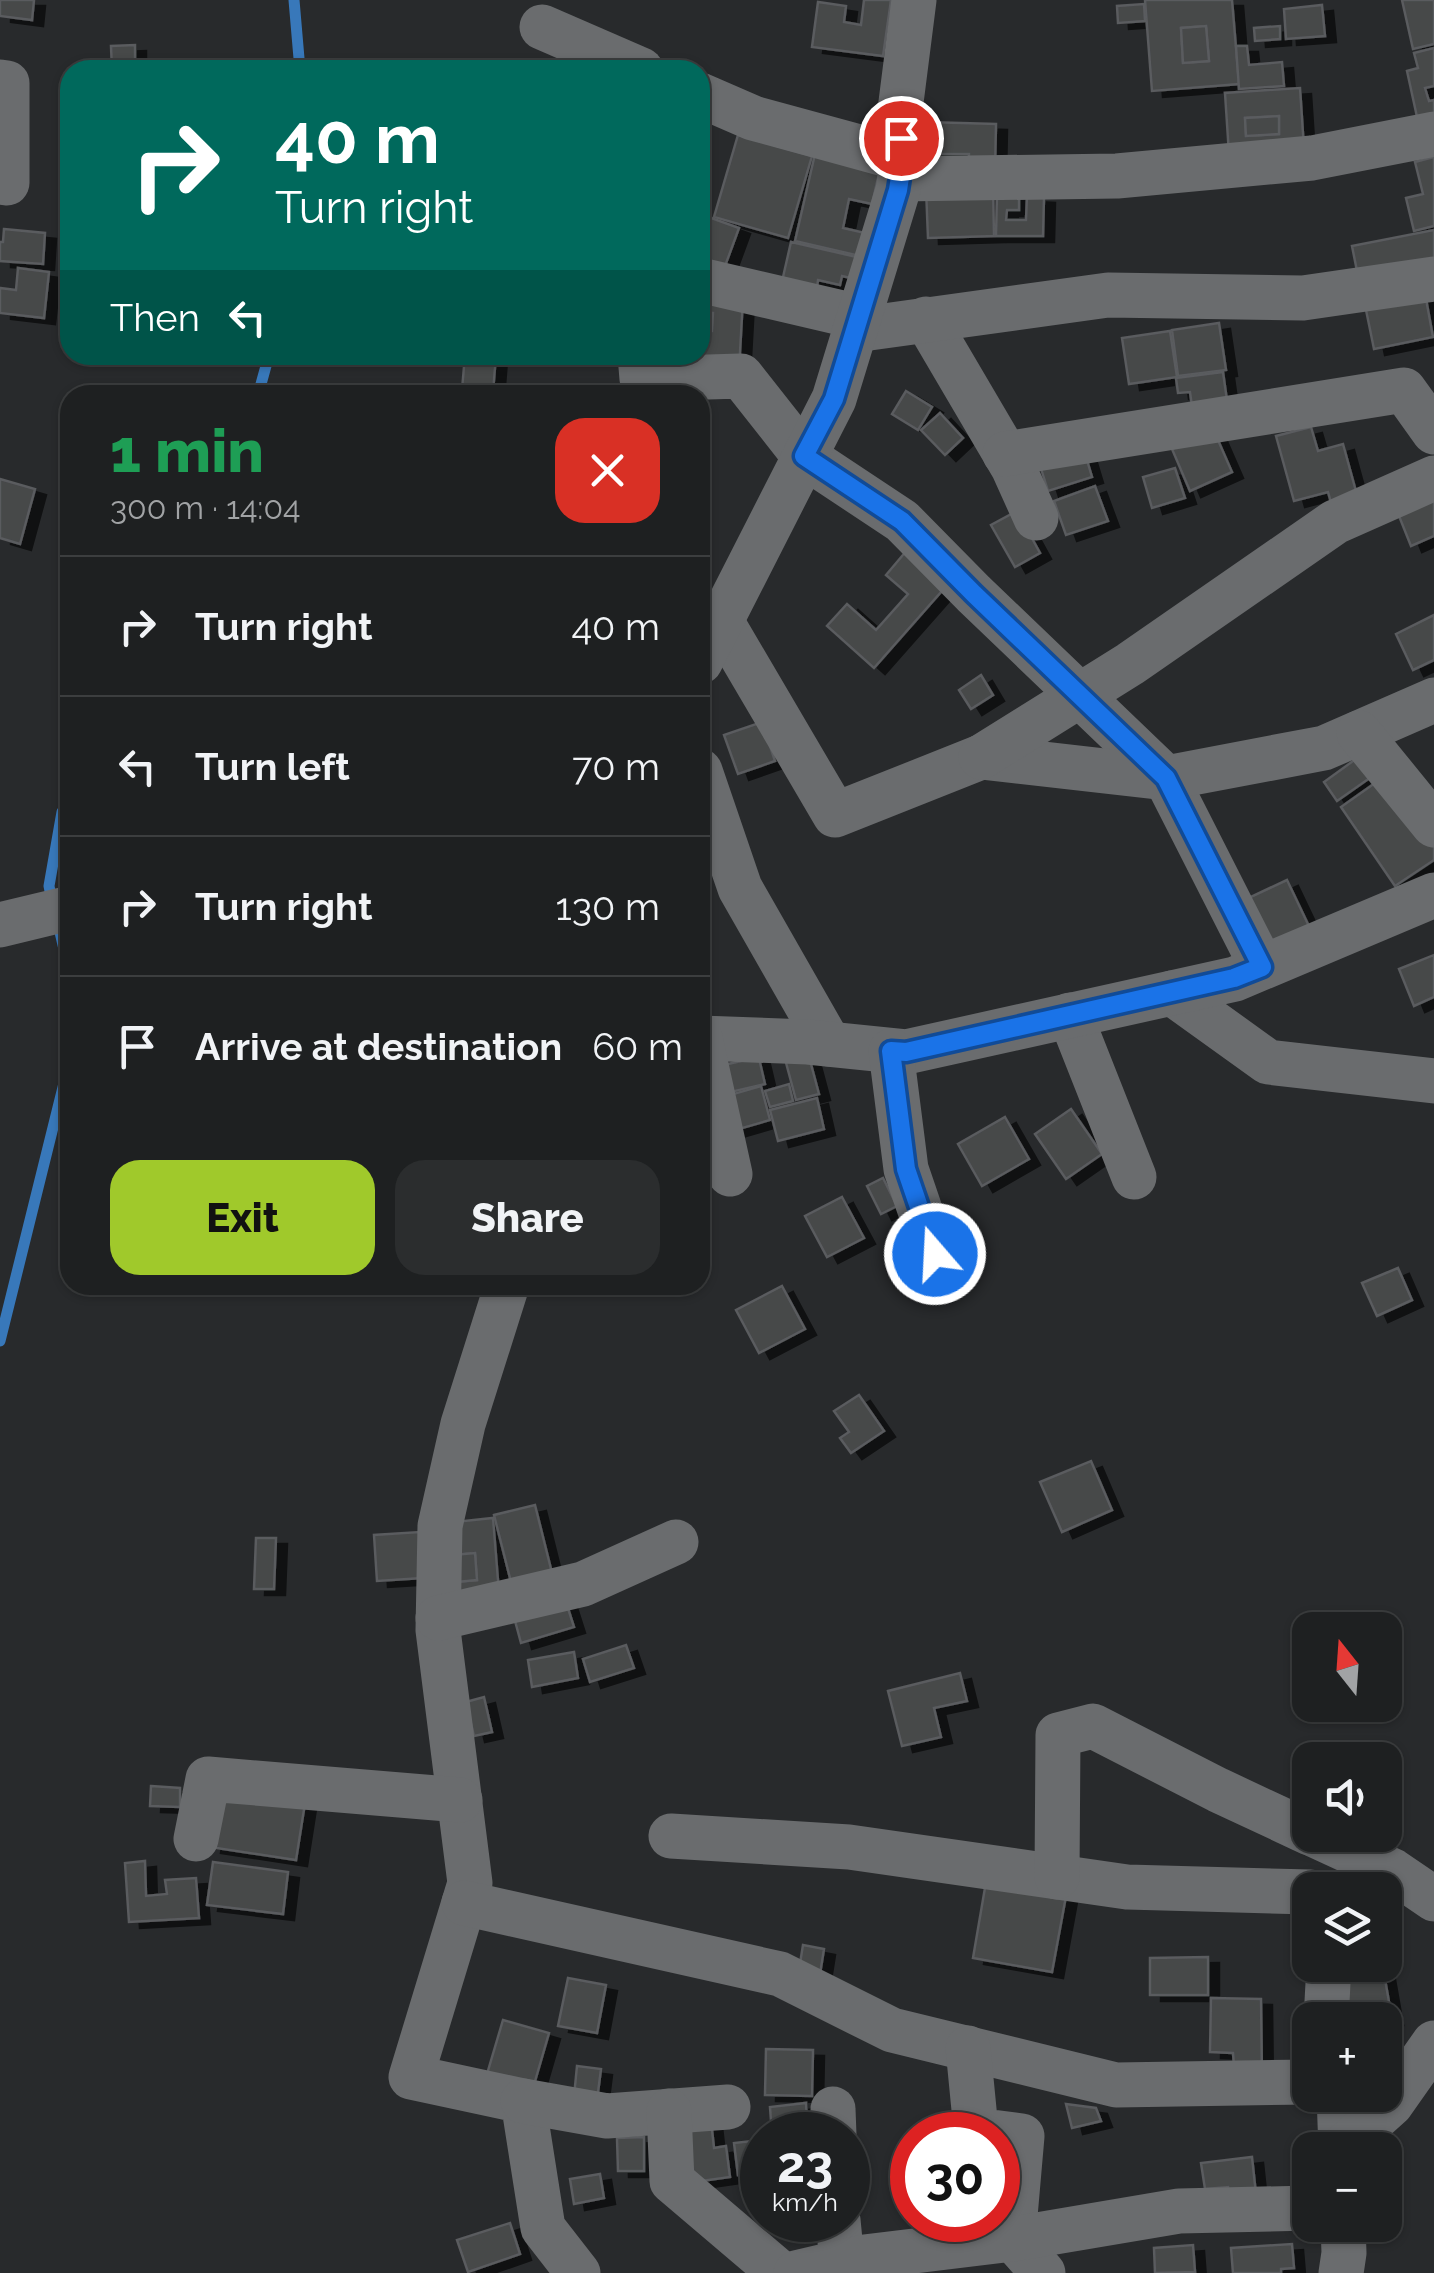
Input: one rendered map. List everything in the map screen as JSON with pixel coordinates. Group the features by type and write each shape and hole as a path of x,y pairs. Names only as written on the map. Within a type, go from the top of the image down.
{"street":[{"path":"710,641 834,399 898,190 899,118 914,0"},
{"path":"542,27 618,60"},
{"path":"0,82 7,83 7,184 0,182"},
{"path":"710,100 901,169 1117,176 1312,158 1434,134"},
{"path":"710,283 857,324 1108,295 1302,298 1434,279"},
{"path":"926,318 1005,454 1036,518"},
{"path":"641,365 642,379 740,376 804,456 902,521 1166,778 1262,967"},
{"path":"1005,454 1404,390 1434,432"},
{"path":"720,620 835,815 981,757 1130,664 1335,522 1434,478"},
{"path":"981,757 1166,778 1324,748 1434,700"},
{"path":"1359,733 1434,824"},
{"path":"710,800 740,888 828,1044"},
{"path":"710,1038 906,1052 1234,978 1434,896"},
{"path":"0,926 60,911"},
{"path":"1172,992 1268,1062 1434,1081"},
{"path":"1070,1016 1134,1177"},
{"path":"891,1051 906,1169 935,1254"},
{"path":"710,1083 730,1174"},
{"path":"504,1295 462,1424 440,1526 438,1618 470,1883 410,2077 607,2116 728,2106"},
{"path":"438,1618 584,1584 676,1542"},
{"path":"1057,1877 1058,1735 1093,1726 1292,1825"},
{"path":"196,1840 208,1779 460,1800"},
{"path":"671,1836 849,1847 1127,1888 1292,1892"},
{"path":"1351,1852 1393,1871 1434,1899"},
{"path":"464,1903 780,1974 892,2030 1116,2085 1292,2082"},
{"path":"1361,2132 1391,2104 1434,2043"},
{"path":"968,2048 974,2112"},
{"path":"523,2101 543,2228 578,2273"},
{"path":"669,2111 672,2181 780,2273"},
{"path":"1020,2238 1179,2210 1292,2208"},
{"path":"796,2273 839,2242"},
{"path":"842,2242 864,2257 988,2242"},
{"path":"1016,2242 1043,2273"},
{"path":"1341,2273 1344,2242"}],"building":[{"path":"0,0 34,0 32,20 0,16"},
{"path":"864,0 891,0 883,56 812,47 818,2 846,6 844,22 861,25"},
{"path":"1145,0 1232,0 1239,84 1152,91","holes":["1206,26 1209,61 1183,63 1181,28"]},
{"path":"1402,0 1434,0 1434,44 1413,49"},
{"path":"1144,4 1145,21 1118,23 1117,6"},
{"path":"1322,5 1325,36 1286,39 1284,9"},
{"path":"1206,26 1209,61 1183,63 1181,28"},
{"path":"1280,26 1280,39 1255,41 1254,28"},
{"path":"135,45 135,60 112,60 111,46"},
{"path":"1236,46 1247,46 1249,65 1282,62 1284,86 1239,89"},
{"path":"1434,48 1434,86 1425,88 1429,101 1434,100 1434,123 1419,126 1407,71 1418,68 1414,53"},
{"path":"1300,88 1304,149 1229,154 1225,93","holes":["1279,116 1279,134 1246,136 1245,118"]},
{"path":"1279,116 1279,134 1246,136 1245,118"},
{"path":"925,122 996,124 995,169 969,168 969,154 936,154 936,166 923,166"},
{"path":"738,135 812,156 788,238 714,217"},
{"path":"815,154 880,169 872,204 849,199 843,228 865,233 860,256 795,241"},
{"path":"1434,157 1434,226 1414,231 1406,198 1423,194 1415,162"},
{"path":"993,185 994,236 928,238 926,188"},
{"path":"997,194 1019,195 1019,210 1007,210 1006,220 1026,220 1027,196 1044,197 1043,236 996,236"},
{"path":"710,218 739,228 721,277 710,273"},
{"path":"4,229 45,233 43,264 0,261"},
{"path":"1434,230 1434,266 1359,281 1352,246"},
{"path":"791,242 861,258 855,279 842,276 840,285 818,280 816,294 781,286"},
{"path":"18,268 49,272 44,318 0,313 0,288 16,290"},
{"path":"1424,288 1433,337 1374,349 1364,300"},
{"path":"710,296 743,298 739,370 708,365 713,313"},
{"path":"1219,323 1226,370 1178,376 1172,330"},
{"path":"1170,331 1177,377 1129,384 1122,338"},
{"path":"464,365 495,365 494,385 462,385"},
{"path":"1223,372 1229,415 1194,420 1190,392 1178,393 1176,378"},
{"path":"906,391 932,407 918,430 892,414"},
{"path":"940,413 963,438 945,455 921,430"},
{"path":"1311,427 1318,451 1343,444 1360,506 1334,513 1328,492 1294,501 1276,436"},
{"path":"1214,431 1232,472 1190,491 1172,449"},
{"path":"1083,447 1092,477 1048,491 1039,462"},
{"path":"1175,468 1185,498 1152,508 1143,477"},
{"path":"0,479 35,489 20,544 0,538"},
{"path":"1095,486 1108,521 1066,535 1054,501"},
{"path":"1434,500 1434,536 1411,546 1399,516"},
{"path":"1017,511 1040,553 1015,567 991,525"},
{"path":"908,549 948,584 874,668 827,626 847,604 876,630 908,594 886,575"},
{"path":"1434,615 1434,660 1413,670 1396,634"},
{"path":"981,675 993,695 971,709 959,690"},
{"path":"762,722 775,761 738,774 724,735"},
{"path":"1360,756 1374,775 1337,801 1324,782"},
{"path":"1385,776 1434,847 1434,860 1395,886 1341,807"},
{"path":"1287,880 1315,939 1269,960 1242,901"},
{"path":"1434,955 1434,997 1414,1006 1399,969"},
{"path":"757,1050 765,1084 722,1094 715,1067 741,1061"},
{"path":"808,1053 819,1094 796,1100 785,1059"},
{"path":"789,1084 793,1101 770,1107 765,1091"},
{"path":"761,1086 770,1120 725,1133 716,1099"},
{"path":"817,1098 824,1129 778,1141 770,1110"},
{"path":"1071,1109 1102,1154 1066,1179 1035,1134"},
{"path":"1005,1117 1029,1159 982,1186 958,1144"},
{"path":"883,1178 897,1206 881,1214 867,1186"},
{"path":"842,1197 864,1238 827,1257 805,1216"},
{"path":"1398,1268 1412,1300 1377,1316 1362,1283"},
{"path":"782,1286 805,1329 759,1353 736,1310"},
{"path":"859,1395 884,1431 851,1453 840,1438 849,1432 834,1411"},
{"path":"1091,1461 1112,1510 1062,1532 1040,1482"},
{"path":"535,1505 553,1577 512,1586 494,1515"},
{"path":"493,1518 499,1593 451,1597 445,1523","holes":["475,1553 477,1580 456,1582 454,1555"]},
{"path":"420,1532 422,1578 377,1581 374,1535"},
{"path":"256,1538 276,1538 274,1589 254,1589"},
{"path":"475,1553 477,1580 456,1582 454,1555"},
{"path":"566,1602 574,1627 521,1643 514,1617"},
{"path":"626,1645 634,1668 590,1682 583,1659"},
{"path":"574,1652 578,1678 532,1687 528,1660"},
{"path":"960,1673 967,1701 934,1708 941,1737 902,1746 888,1691"},
{"path":"484,1697 492,1732 474,1736 466,1702"},
{"path":"151,1786 180,1788 180,1807 150,1806"},
{"path":"219,1789 305,1803 296,1860 210,1847"},
{"path":"145,1861 146,1896 167,1894 165,1880 196,1878 199,1918 129,1922 125,1863"},
{"path":"213,1862 288,1872 283,1914 207,1905"},
{"path":"986,1882 1066,1896 1052,1972 973,1958"},
{"path":"803,1945 824,1949 820,1974 799,1970"},
{"path":"1208,1957 1208,1995 1150,1995 1150,1958"},
{"path":"568,1978 606,1985 597,2033 558,2026"},
{"path":"1339,1982 1385,1982 1389,2002 1342,2002"},
{"path":"1211,1998 1261,1999 1262,2078 1235,2080 1233,2053 1210,2052"},
{"path":"503,2020 549,2033 531,2095 485,2081"},
{"path":"766,2049 813,2050 812,2096 765,2095"},
{"path":"577,2066 601,2069 597,2100 574,2097"},
{"path":"806,2103 806,2112 770,2112 770,2107"},
{"path":"1066,2104 1096,2108 1101,2121 1072,2128"},
{"path":"711,2121 714,2148 726,2146 730,2177 694,2182 686,2124"},
{"path":"644,2137 644,2171 618,2171 617,2138"},
{"path":"740,2142 740,2175 738,2175 734,2143"},
{"path":"1252,2157 1257,2204 1230,2207 1228,2187 1205,2189 1201,2163"},
{"path":"600,2174 604,2198 574,2204 570,2179"},
{"path":"510,2223 520,2254 468,2272 457,2240"},
{"path":"1292,2244 1294,2268 1281,2269 1281,2273 1233,2273 1231,2248"},
{"path":"1193,2245 1195,2272 1155,2273 1154,2248"}],"waterway":[{"path":"294,0 299,60"},
{"path":"261,385 266,365"},
{"path":"52,901 49,886 60,823"},
{"path":"57,919 60,932"},
{"path":"0,1341 60,1099"}],"route":[{"path":"901,138 903,158 898,190 834,399 804,456 902,521 1166,778 1262,967 1234,978 906,1052 891,1051 906,1169 935,1254"}]}
